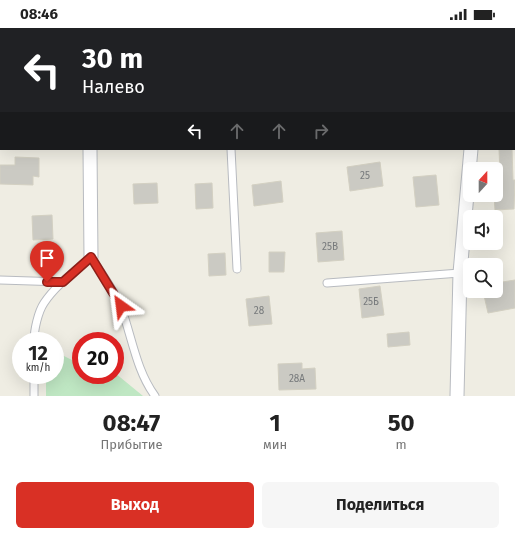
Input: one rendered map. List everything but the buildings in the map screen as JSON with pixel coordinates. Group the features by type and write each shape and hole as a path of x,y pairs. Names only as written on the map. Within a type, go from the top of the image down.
{"street":[{"path":"90,150 91,257"},
{"path":"457,396 460,273 471,150"}],"lane":[{"path":"231,150 237,270"},
{"path":"34,332 44,303 63,282 91,257 121,306 133,347 148,386 155,396"},
{"path":"327,283 460,273"},
{"path":"0,280 63,282"},
{"path":"34,384 34,396"}],"green space":[{"path":"64,356 72,360 72,384 124,384 124,380 143,396 46,396 46,384 64,384"}],"route":[{"path":"47,282 63,282 91,257 121,306"}]}
